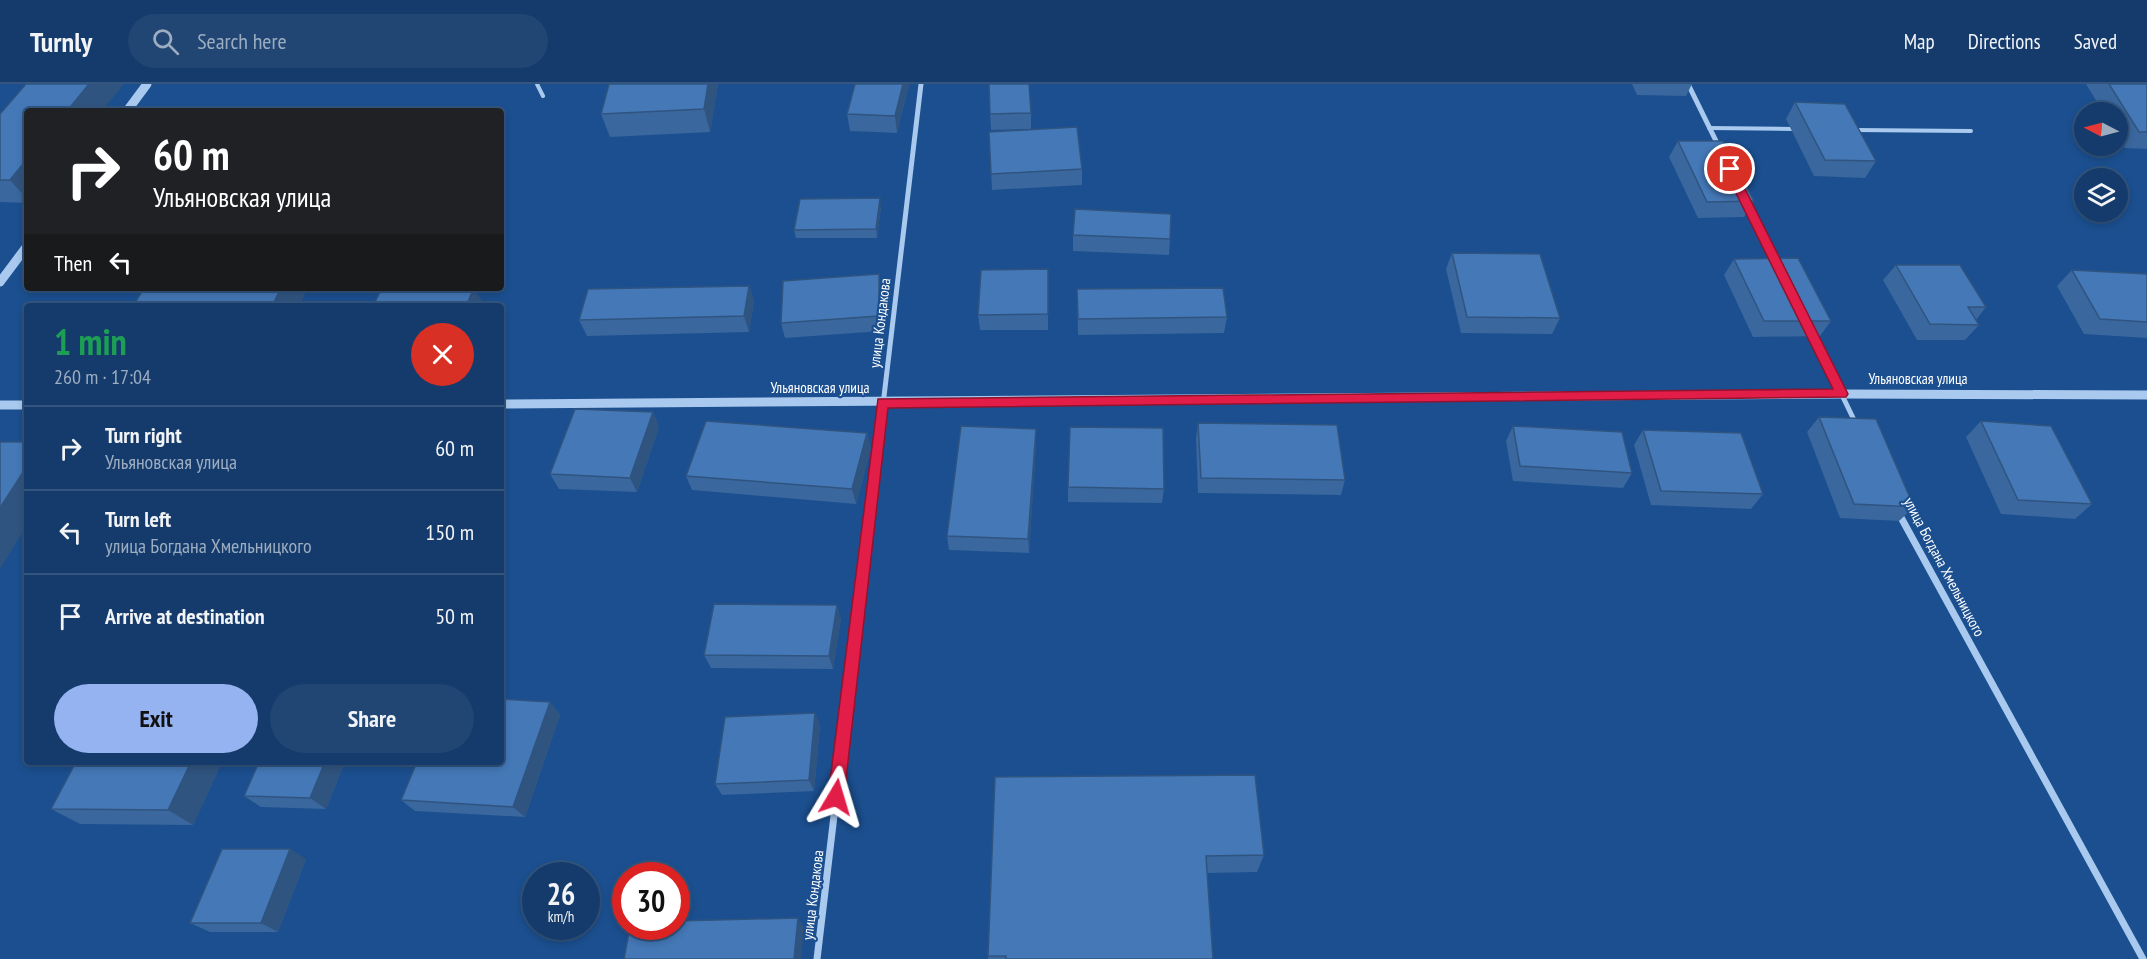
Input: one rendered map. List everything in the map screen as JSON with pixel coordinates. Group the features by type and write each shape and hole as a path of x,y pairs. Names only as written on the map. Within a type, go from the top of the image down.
{"street":[{"path":"129,108 147,84"},
{"name":"улица Кондакова","path":"817,959 921,84"},
{"path":"1688,84 1725,159"},
{"path":"1741,191 1784,277"},
{"path":"0,282 24,250"},
{"path":"1805,319 1861,434"},
{"name":"Ульяновская улица","path":"504,404 882,403 1842,394 2147,395"},
{"path":"0,405 24,405"},
{"name":"улица Богдана Хмельницкого","path":"1895,505 2143,959"}],"lane":[{"path":"537,84 543,96"},
{"path":"1710,128 1805,129"},
{"path":"1852,130 1971,131"}],"building":[{"path":"26,84 89,84 69,108 24,108 24,163 10,180 0,180 0,114"},
{"path":"609,84 708,84 704,109 601,114"},
{"path":"855,84 903,84 895,116 847,114"},
{"path":"989,84 1029,84 1031,113 990,114"},
{"path":"2109,84 2147,84 2147,132 2139,132 2128,114 2128,102 2120,102"},
{"path":"1795,102 1845,104 1876,161 1825,160"},
{"path":"1077,127 1082,169 991,174 989,132"},
{"path":"1678,141 1723,141 1754,201 1707,202"},
{"path":"880,198 876,229 794,230 800,199"},
{"path":"1075,209 1171,214 1170,239 1073,235"},
{"path":"1452,253 1540,254 1560,318 1467,317"},
{"path":"1798,258 1831,321 1764,321 1734,259"},
{"path":"1896,265 1960,265 1986,307 1968,307 1979,325 1930,324"},
{"path":"1048,269 1048,314 978,315 981,270"},
{"path":"2072,270 2147,274 2147,322 2100,319"},
{"path":"879,274 879,316 781,323 783,281"},
{"path":"749,286 744,316 579,320 588,289"},
{"path":"1223,288 1227,317 1078,319 1077,289"},
{"path":"142,291 280,291 274,303 135,303"},
{"path":"380,291 473,291 467,303 374,303"},
{"path":"575,409 653,412 630,478 550,474"},
{"path":"1819,417 1876,419 1914,507 1854,504"},
{"path":"706,421 867,433 852,489 686,476"},
{"path":"1981,421 2051,426 2092,504 2018,500"},
{"path":"1198,423 1337,425 1345,480 1201,478"},
{"path":"961,426 1036,429 1028,539 947,536"},
{"path":"1513,426 1622,432 1632,473 1520,466"},
{"path":"1070,427 1163,428 1164,489 1068,487"},
{"path":"1643,430 1741,433 1763,494 1661,491"},
{"path":"0,442 24,442 24,471 0,508"},
{"path":"714,604 837,605 829,656 704,655"},
{"path":"504,699 550,702 513,807 401,800 416,765 504,765"},
{"path":"815,713 809,780 715,784 725,717"},
{"path":"74,765 190,765 168,810 51,809"},
{"path":"258,765 324,765 310,798 244,796"},
{"path":"1255,775 1264,855 1206,856 1213,959 1006,959 1006,956 988,956 995,777"},
{"path":"222,849 290,849 261,923 190,923"},
{"path":"798,918 794,959 624,959 628,940 690,940 690,921"}],"route":[{"path":"836,797 882,403 1842,394 1730,169"}]}
